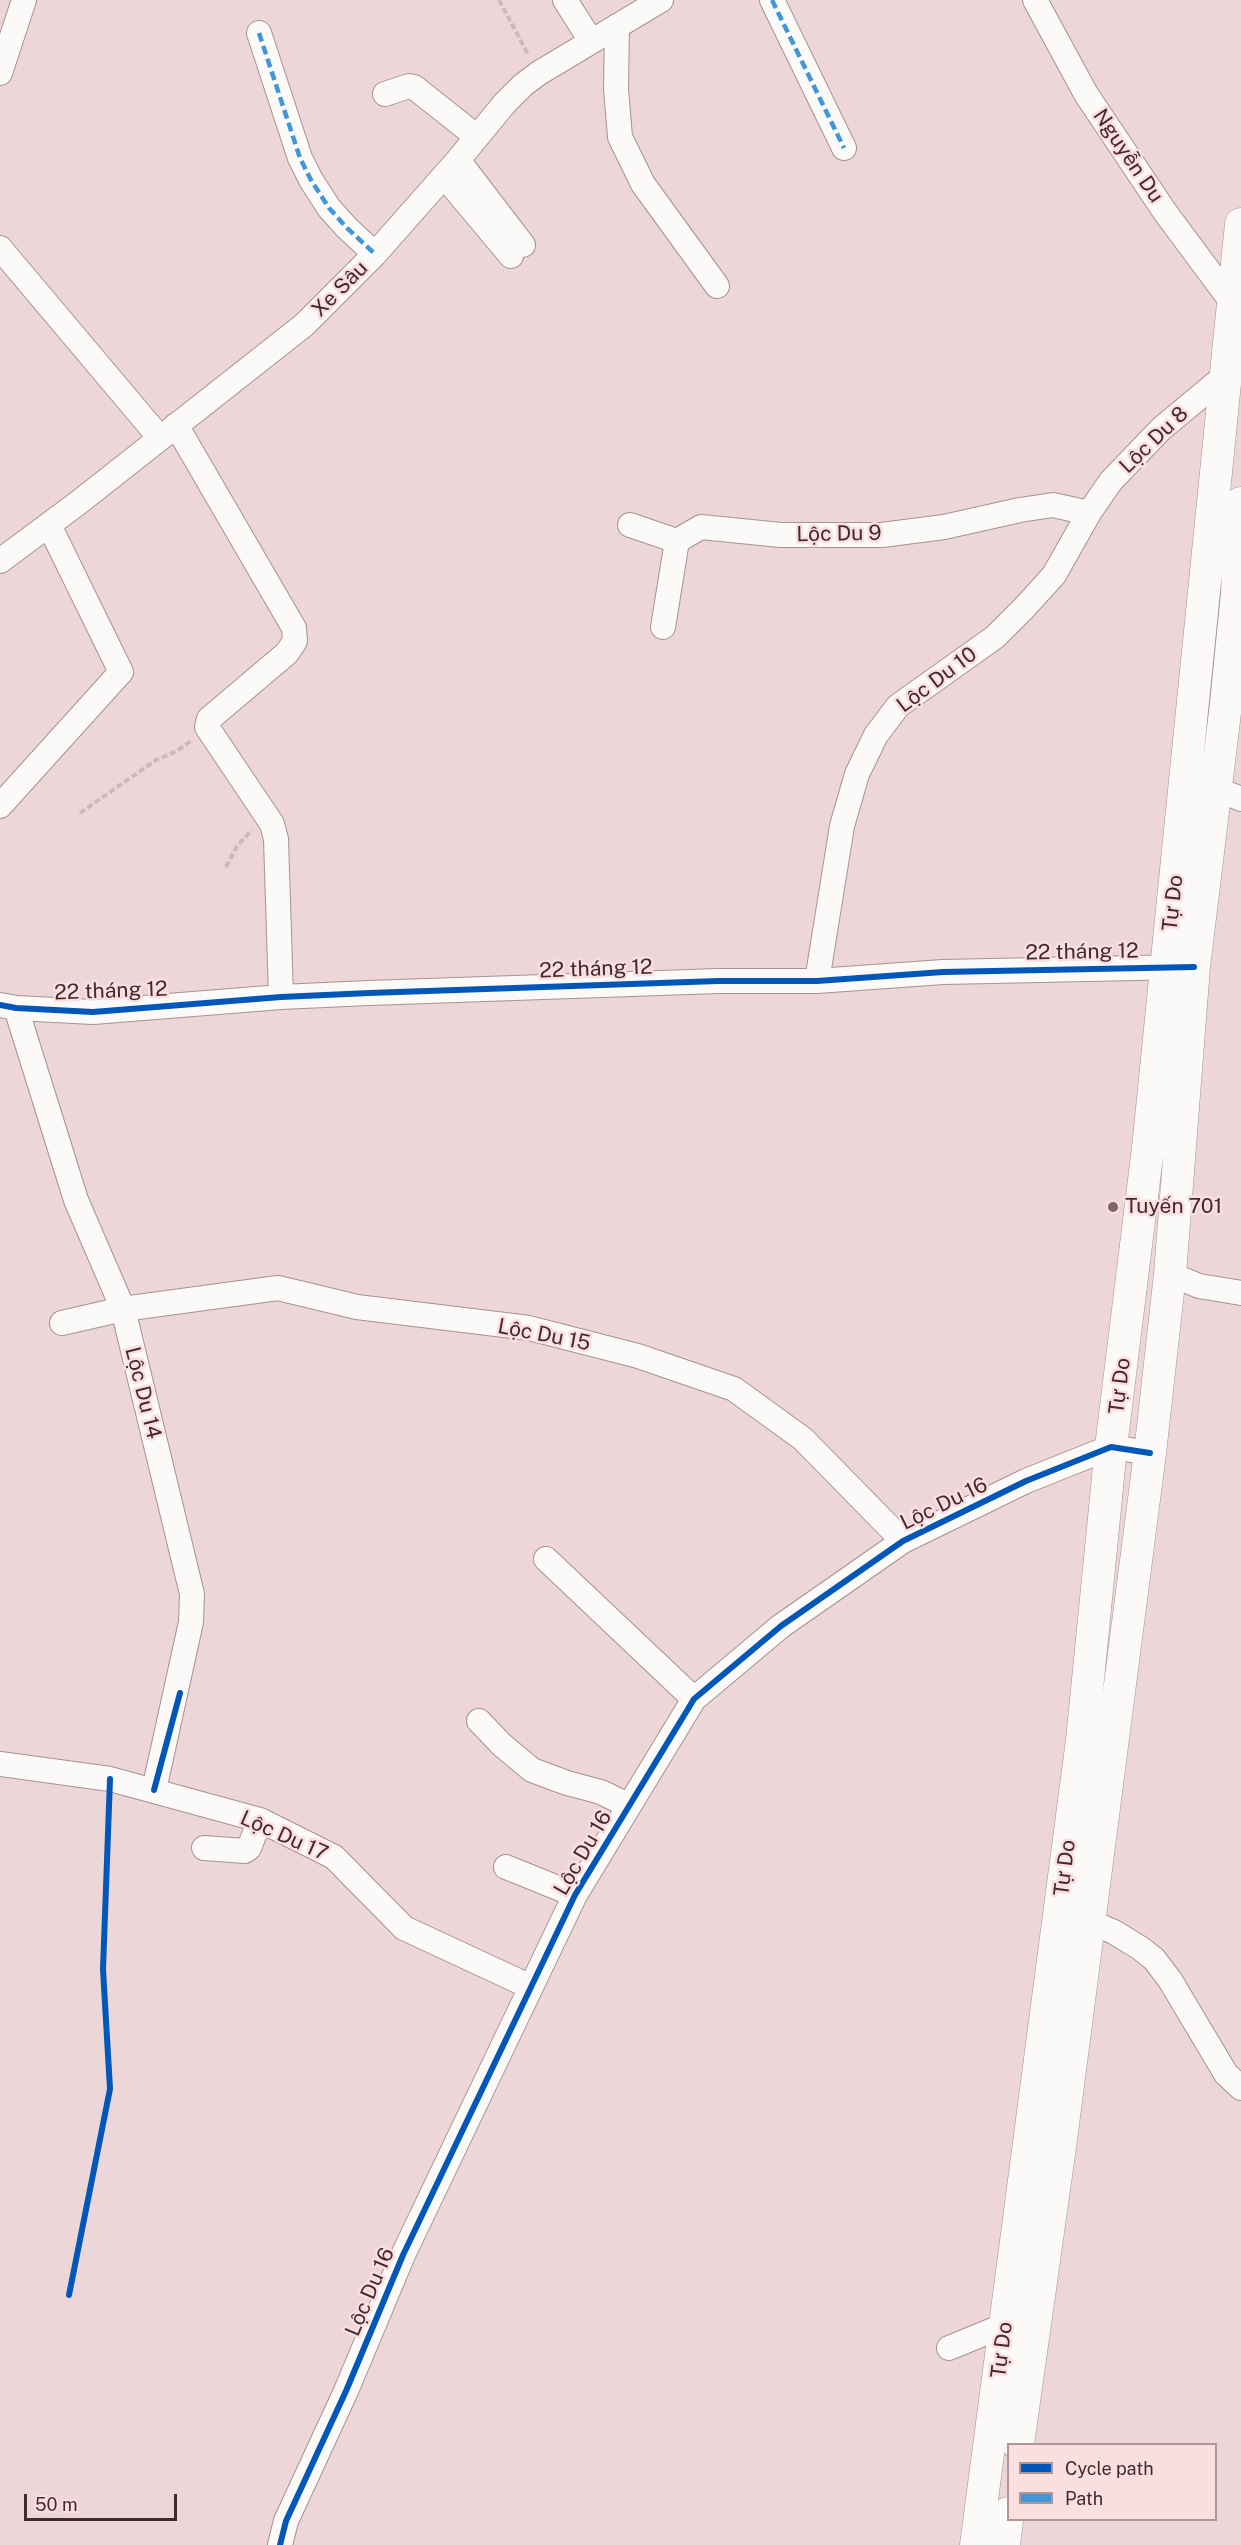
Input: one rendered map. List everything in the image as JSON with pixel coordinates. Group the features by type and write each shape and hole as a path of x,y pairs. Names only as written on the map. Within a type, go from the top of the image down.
{"main road":[{"name":"Tự Do","path":"1018,2443 1060,2147 1150,1453 1170,1274 1180,967 1227,374 1237,312 1241,224"},
{"name":"Tự Do","path":"976,2545 1082,1740 1111,1447 1148,1148 1180,967 1228,794 1226,704 1239,596 1241,510"},
{"path":"1004,2545 1007,2521"}],"street":[{"path":"0,73 24,0"},
{"path":"565,0 591,41"},
{"name":"Xe Sâu","path":"0,561 304,325 375,254 505,103 539,73 661,0"},
{"path":"772,0 844,148"},
{"name":"Nguyễn Du","path":"1035,0 1086,94 1237,312"},
{"path":"617,26 616,89 620,137 643,184 717,286"},
{"path":"259,33 300,158 311,180 335,215 375,254"},
{"path":"385,94 409,86 414,87 477,137"},
{"path":"451,168 517,250"},
{"path":"0,248 168,431 294,628 295,641 287,653 209,719 207,727 268,815 276,839 280,997"},
{"name":"Lộc Du 8","path":"1089,513 1111,481 1161,429 1227,374"},
{"name":"Lộc Du 9","path":"677,541 687,533 701,527 781,535 882,535 944,526 1053,505 1089,513"},
{"name":"Lộc Du 10","path":"817,981 842,826 858,774 876,735 898,706 995,637 1054,575 1089,513"},
{"path":"0,806 121,672 49,525"},
{"path":"630,525 677,541 663,627"},
{"name":"22 tháng 12","path":"8,1006 93,1012 280,997 718,981 817,981 943,972 1180,967"},
{"name":"Lộc Du 14","path":"8,1006 75,1200 123,1309 192,1594 191,1622 154,1790"},
{"path":"1170,1274 1199,1286 1241,1293"},
{"name":"Lộc Du 15","path":"62,1323 123,1309 278,1288 357,1307 529,1328 638,1356 734,1389 803,1439 903,1541"},
{"path":"1111,1447 1150,1453"},
{"name":"Lộc Du 16","path":"280,2545 286,2522 346,2391 403,2255 575,1895 694,1699 781,1626 903,1541 1026,1481 1111,1447"},
{"path":"546,1559 694,1699"},
{"path":"479,1721 502,1745 532,1770 601,1792 629,1806"},
{"name":"Lộc Du 17","path":"0,1764 83,1773 260,1820 334,1857 404,1928 531,1987"},
{"path":"204,1848 245,1851 249,1848 260,1820"},
{"path":"506,1867 575,1895"},
{"path":"1088,1921 1140,1948 1154,1959 1170,1980 1226,2074 1241,2088"},
{"path":"949,2348 1005,2325"}],"path":[{"path":"499,0 539,73"},
{"path":"80,813 156,760 177,751 207,727"},
{"path":"226,867 246,836 268,815"}],"marked path":[{"path":"772,0 844,148"},
{"path":"259,33 300,158 311,180 329,208 375,254"}],"cycle path":[{"path":"0,1005 93,1012 281,997 369,993 718,981 817,981 943,972 1194,967"},
{"path":"280,2545 286,2521 346,2391 403,2255 575,1895 694,1699 781,1626 903,1541 1026,1481 1111,1447 1150,1453"},
{"path":"154,1790 180,1693"},
{"path":"69,2295 110,2089 103,1969 110,1779"}],"place":[{"name":"Tuyến 701","path":"1113,1207"}]}
